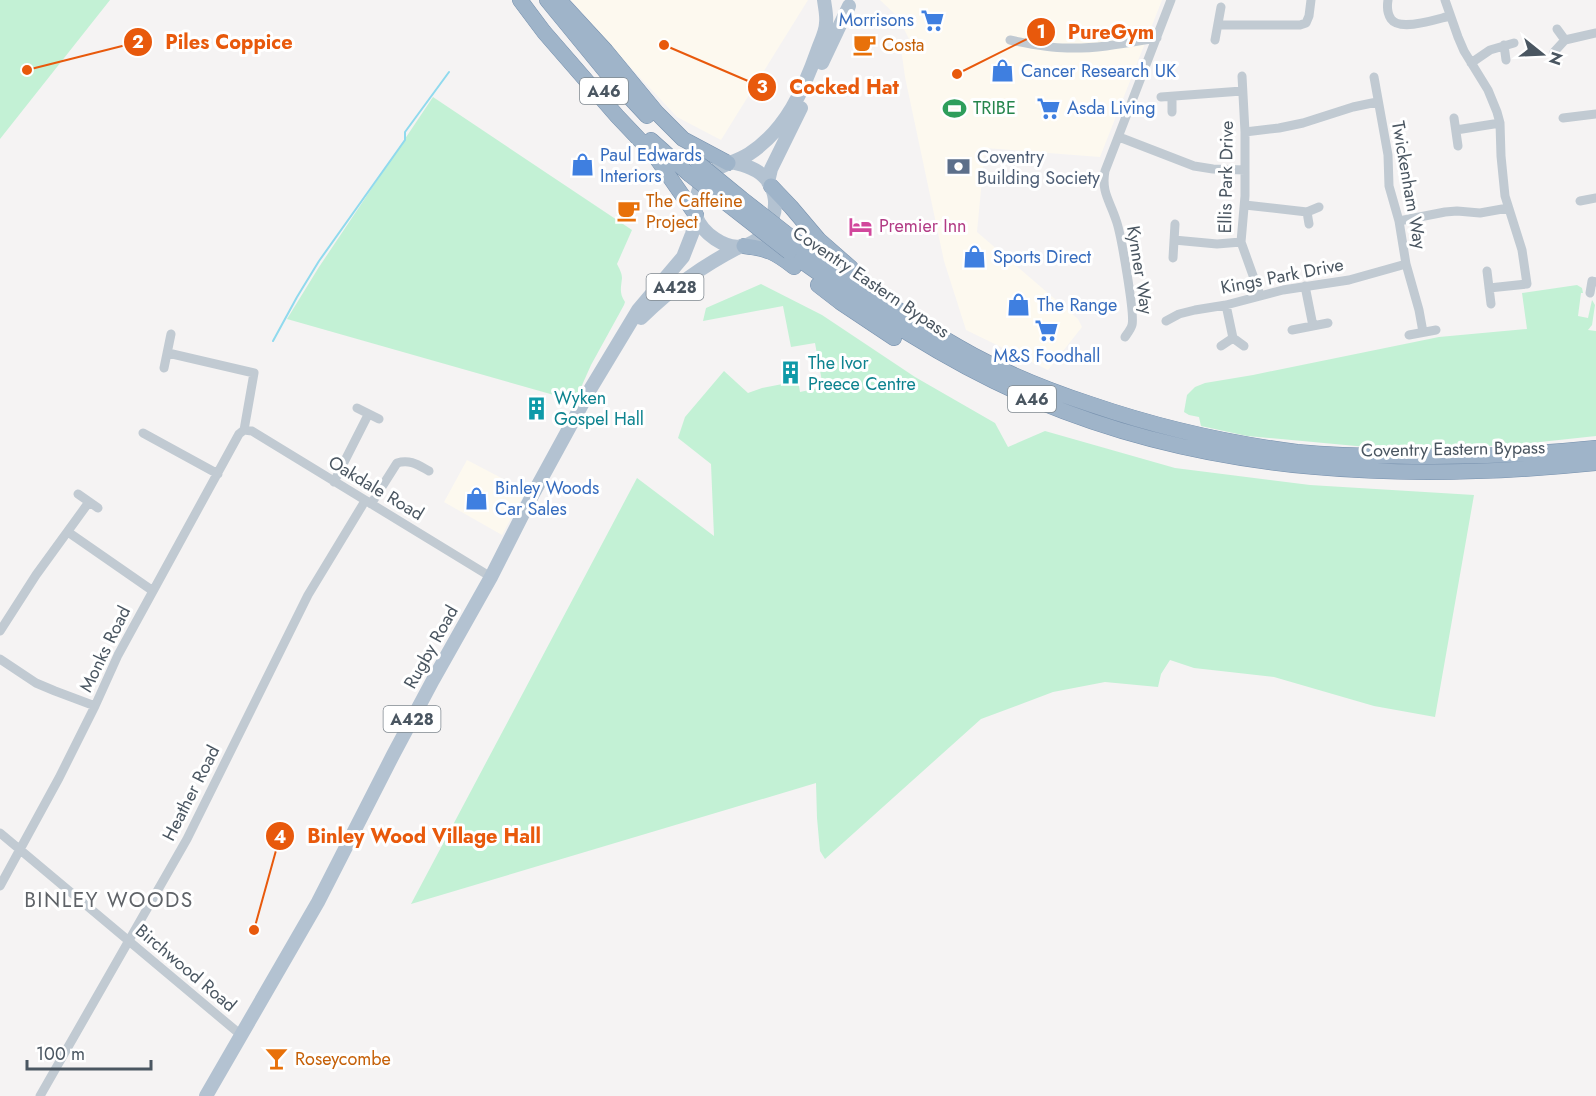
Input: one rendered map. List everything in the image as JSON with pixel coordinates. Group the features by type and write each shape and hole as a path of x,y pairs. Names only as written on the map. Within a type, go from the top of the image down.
{"highway":[{"path":"520,0 544,32 655,156 696,216"},
{"name":"Coventry Eastern Bypass","path":"529,0 549,28 620,109 656,145 742,199 847,294 899,329 969,368 1036,401 1078,417 1160,442 1218,455 1307,467 1399,473 1519,470 1596,463"},
{"name":"Coventry Eastern Bypass","path":"547,0 606,72 668,136 693,168"},
{"path":"560,0 657,113 683,139 730,162"},
{"path":"770,184 819,240 860,276 953,334 1024,370 1126,409 1279,449"},
{"path":"742,246 765,249 778,255 840,302 895,338 964,376 1033,409 1093,431 1202,460 1252,469 1307,467"},
{"name":"Coventry Eastern Bypass","path":"793,247 973,355 1023,379 1126,417 1221,440 1279,449 1344,455 1488,456 1596,448"}],"main road":[{"path":"824,0 826,24 811,69 785,120 767,140 747,155 722,165 707,177 698,190 696,216 707,233 719,241 742,246 761,236 769,226 775,205 770,184 771,169 853,3"},
{"path":"824,0 837,8 853,3"},
{"path":"730,162 756,170 770,184"},
{"name":"Rugby Road","path":"206,1096 318,902 413,717 618,341 638,310 683,257 696,216"},
{"name":"Rugby Road","path":"618,341 677,286 709,262 742,246"}],"street":[{"name":"Kynner Way","path":"1125,337 1133,324 1132,310 1120,236 1105,193 1105,171 1171,0"},
{"path":"1219,25 1300,25 1306,23 1311,0"},
{"path":"1388,0 1389,17 1399,24 1411,24 1450,16"},
{"path":"1445,0 1458,37 1493,100 1500,123 1502,170 1508,208 1522,250 1527,284 1489,288"},
{"path":"1215,40 1221,7"},
{"path":"1557,29 1565,40"},
{"path":"1554,52 1565,40 1596,33"},
{"path":"1010,40 1031,45 1067,48 1119,44 1156,38"},
{"path":"1471,63 1490,50 1509,44 1506,60"},
{"name":"Ellis Park Drive","path":"1242,75 1245,205 1241,242 1260,295"},
{"name":"Twickenham Way","path":"1374,77 1388,155 1389,186 1424,332"},
{"path":"1161,97 1242,91"},
{"path":"1172,97 1172,112"},
{"path":"1245,132 1303,123 1377,102"},
{"path":"1571,127 1567,117 1596,114"},
{"path":"1454,118 1458,146"},
{"path":"1456,130 1500,123"},
{"path":"1119,137 1194,166 1245,170"},
{"path":"1580,201 1594,202"},
{"path":"1245,205 1307,212 1320,207"},
{"path":"1399,221 1445,212 1480,213 1508,208"},
{"path":"1307,212 1310,224"},
{"path":"1173,258 1175,224"},
{"path":"1174,240 1217,244 1241,242"},
{"name":"Kings Park Drive","path":"1166,321 1187,312 1305,286 1349,280 1406,264"},
{"path":"1487,271 1491,304"},
{"path":"1582,280 1594,282 1590,293"},
{"path":"1305,286 1313,326"},
{"path":"1226,305 1233,338 1244,346"},
{"path":"1292,330 1328,323"},
{"path":"1409,335 1436,330"},
{"path":"164,368 171,333"},
{"path":"1221,346 1233,338"},
{"path":"168,353 254,373 244,430"},
{"path":"357,408 379,419"},
{"path":"334,482 368,414"},
{"name":"Oakdale Road","path":"244,430 252,431 491,577"},
{"name":"Monks Road","path":"0,886 95,706 118,655 239,435 244,430"},
{"path":"143,433 219,474"},
{"name":"Heather Road","path":"40,1096 187,839 309,596 368,503 397,463 412,462 429,471"},
{"path":"78,494 98,508"},
{"path":"0,631 36,574 89,502"},
{"path":"68,532 153,591"},
{"path":"0,659 36,683 95,706"},
{"name":"Birchwood Road","path":"0,833 242,1035"}],"shaded area":[{"path":"571,0 808,0 721,140 677,117"},
{"path":"880,0 1162,0 1100,157 985,148 977,232 1078,319 1082,327 1048,370 966,330 944,261 905,77 900,41 910,41 898,17"},
{"path":"467,460 526,491 502,535 444,502"}],"green space":[{"path":"0,0 110,0 0,139"},
{"path":"433,97 632,230 617,264 622,274 621,293 624,305 591,365 575,401 287,319 319,267"},
{"path":"761,284 822,315 915,377 995,423 1008,447 1045,431 1175,468 1310,485 1474,495 1435,717 1374,706 1274,677 1194,668 1170,660 1161,674 1158,687 1105,682 1053,692 981,719 825,859 820,851 816,783 411,904 637,478 714,536 711,464 678,438 685,417 724,371 748,393 798,381 800,392 823,387 815,343 791,347 783,306 703,321 706,308"},
{"path":"1577,285 1582,288 1583,293 1581,293 1578,316 1588,318 1592,300 1595,305 1592,325 1588,330 1596,331 1596,436 1521,444 1436,449 1367,447 1247,436 1201,426 1199,417 1184,412 1187,395 1195,387 1205,383 1439,337 1527,329 1522,293"}],"waterway":[{"path":"273,341 319,261 405,140 405,132 449,72"}],"place":[{"name":"Morrisons","path":"932,20"},
{"name":"Cocked Hat","path":"664,45"},
{"name":"Costa","path":"864,45"},
{"name":"Piles Coppice","path":"27,70"},
{"name":"Cancer Research UK","path":"1003,71"},
{"name":"PureGym","path":"957,74"},
{"name":"TRIBE","path":"955,108"},
{"name":"Asda Living","path":"1049,108"},
{"name":"Paul Edwards Interiors","path":"582,165"},
{"name":"Coventry Building Society","path":"959,167"},
{"name":"The Caffeine Project","path":"628,211"},
{"name":"Premier Inn","path":"861,226"},
{"name":"Sports Direct","path":"975,257"},
{"name":"The Range","path":"1019,305"},
{"name":"M&S Foodhall","path":"1047,330"},
{"name":"The Ivor Preece Centre","path":"790,373"},
{"name":"Wyken Gospel Hall","path":"536,408"},
{"name":"Binley Woods Car Sales","path":"477,498"},
{"name":"Binley Wood Village Hall","path":"254,930"},
{"name":"Roseycombe","path":"277,1059"}],"district":[{"name":"BINLEY WOODS","path":"109,900"}]}
